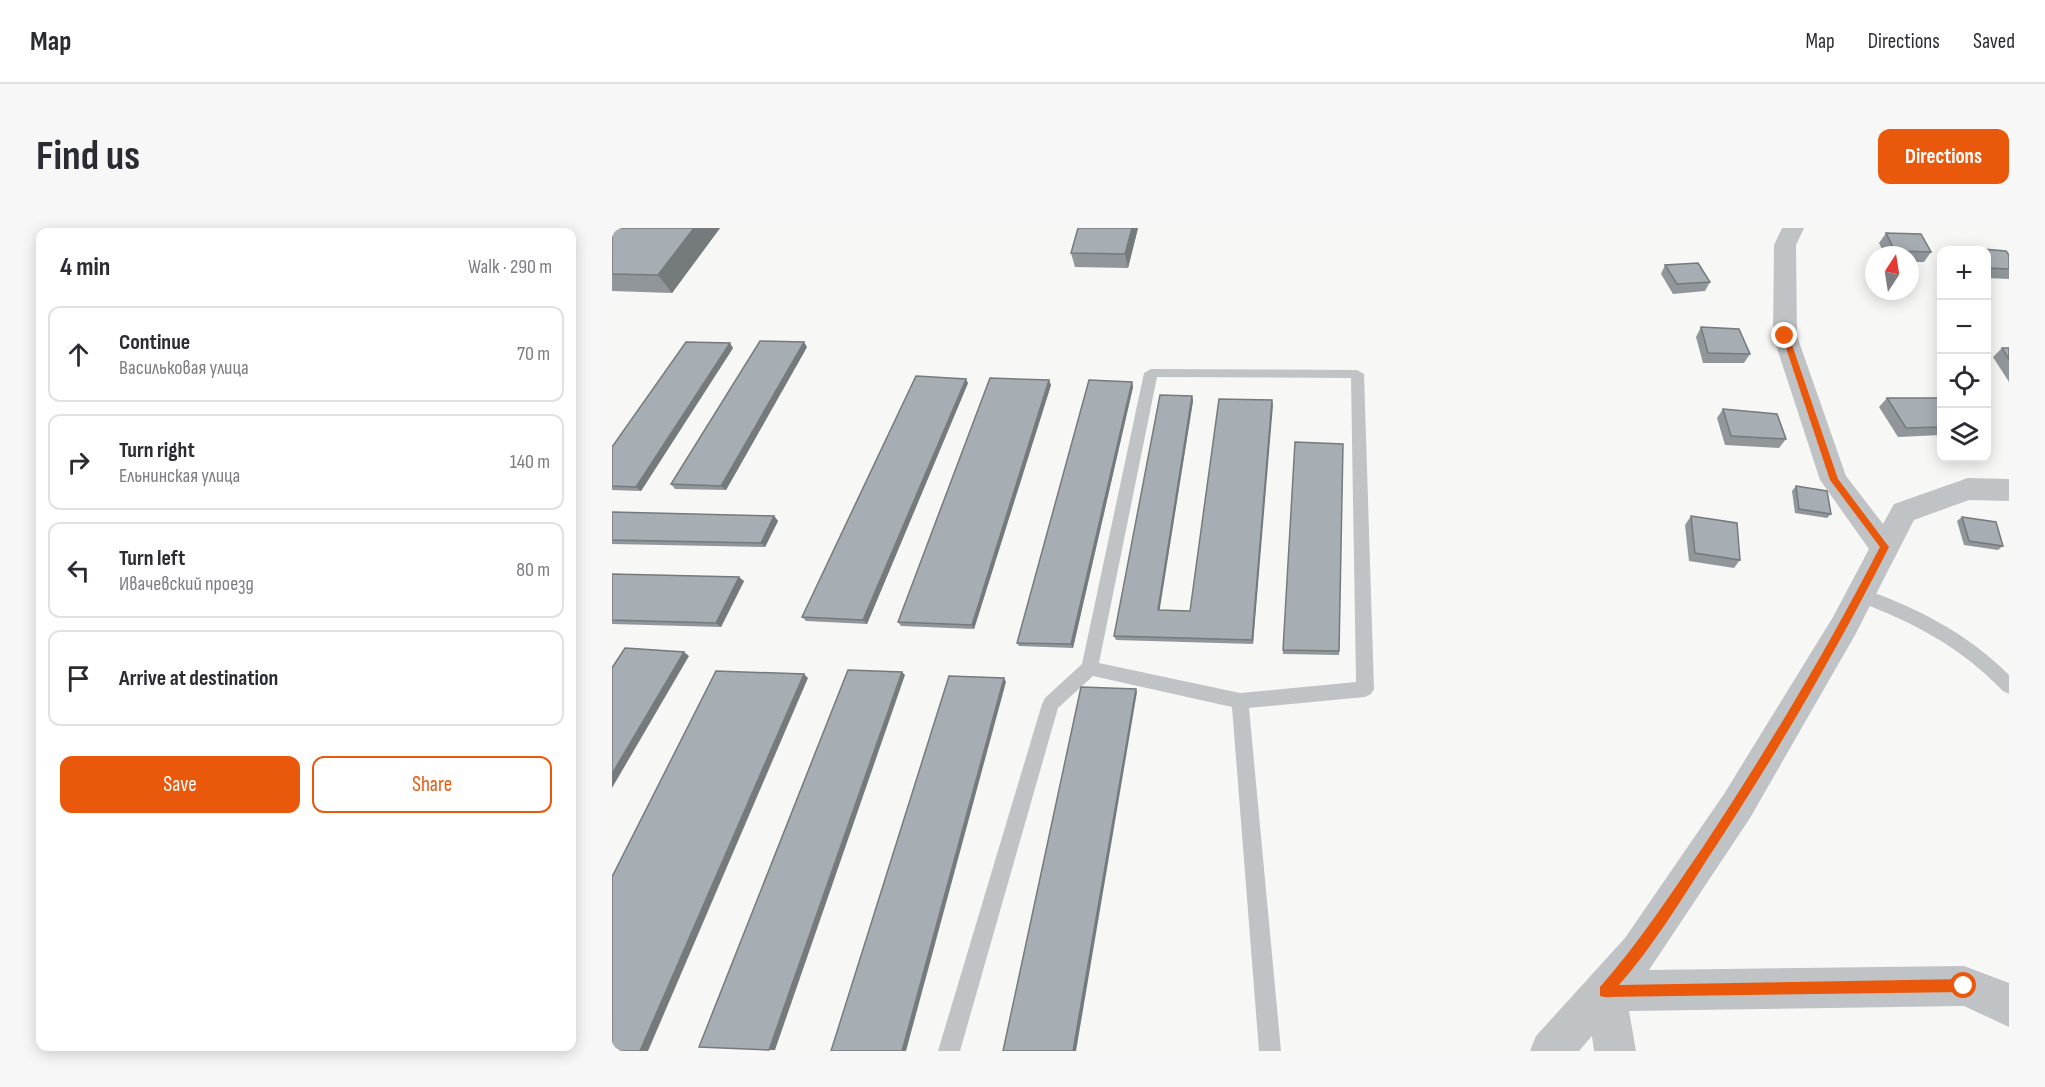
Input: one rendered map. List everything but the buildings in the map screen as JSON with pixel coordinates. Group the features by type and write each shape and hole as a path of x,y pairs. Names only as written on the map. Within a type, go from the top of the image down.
{"street":[{"path":"1793,228 1785,245 1785,336 1834,480 1884,547"},
{"path":"1551,1051 1639,952 1737,806 1861,595 1904,512 1968,489 2009,490"},
{"path":"1605,991 1964,986 1999,999 2009,1007"},
{"path":"1605,991 1616,1051"}],"lane":[{"path":"949,1051 1051,704 1090,668 1151,373 1357,374 1365,689 1240,701 1090,668"},
{"path":"1861,595 1928,621 1960,640 1986,661 2009,686"},
{"path":"1240,701 1270,1051"}],"route":[{"path":"1785,336 1812,421 1834,480 1884,547 1844,626 1737,806 1639,952 1605,991 1964,986"}]}
